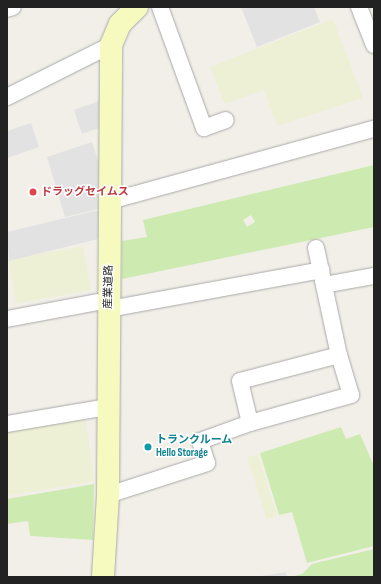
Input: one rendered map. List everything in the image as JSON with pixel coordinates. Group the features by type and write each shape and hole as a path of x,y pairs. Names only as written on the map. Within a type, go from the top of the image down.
{"street":[{"path":"7,9 13,7"},
{"name":"産業道路","path":"103,577 108,495 111,45 120,24 137,7"},
{"path":"160,7 204,128 226,120"},
{"path":"359,7 372,35"},
{"path":"7,97 111,45"},
{"path":"110,201 374,129"},
{"path":"108,495 207,463 200,441 250,423 351,395 339,355 316,248"},
{"path":"7,319 321,270"},
{"path":"324,285 374,276"},
{"path":"250,423 240,381 339,355"},
{"path":"7,424 108,406"}],"green space":[{"path":"333,19 363,98 277,126 264,90 225,104 210,67"},
{"path":"374,165 374,227 122,279 122,241 147,237 143,220","holes":["251,215 255,222 247,227 243,220"]},
{"path":"83,246 91,290 16,304 8,259"},
{"path":"85,415 94,481 7,496 7,429"},
{"path":"341,427 346,439 360,434 374,466 374,546 307,563 292,512 279,515 260,453"},
{"path":"258,454 277,516 266,519 247,457"},
{"path":"94,484 93,540 30,536 28,521 7,524 7,499"},
{"path":"374,549 374,577 290,577 302,574 312,564"}],"shaded area":[{"path":"241,7 314,7 320,22 257,47"},
{"path":"99,101 99,128 82,134 74,110"},
{"path":"31,123 39,147 7,158 7,131"},
{"path":"92,142 99,164 98,209 65,217 47,157"},
{"path":"99,210 98,239 9,261 7,232"},
{"path":"286,572 287,577 255,577"}],"place":[{"name":"ドラッグセイムス","path":"33,192"},
{"name":"トランクルーム Hello Storage","path":"148,447"}]}
